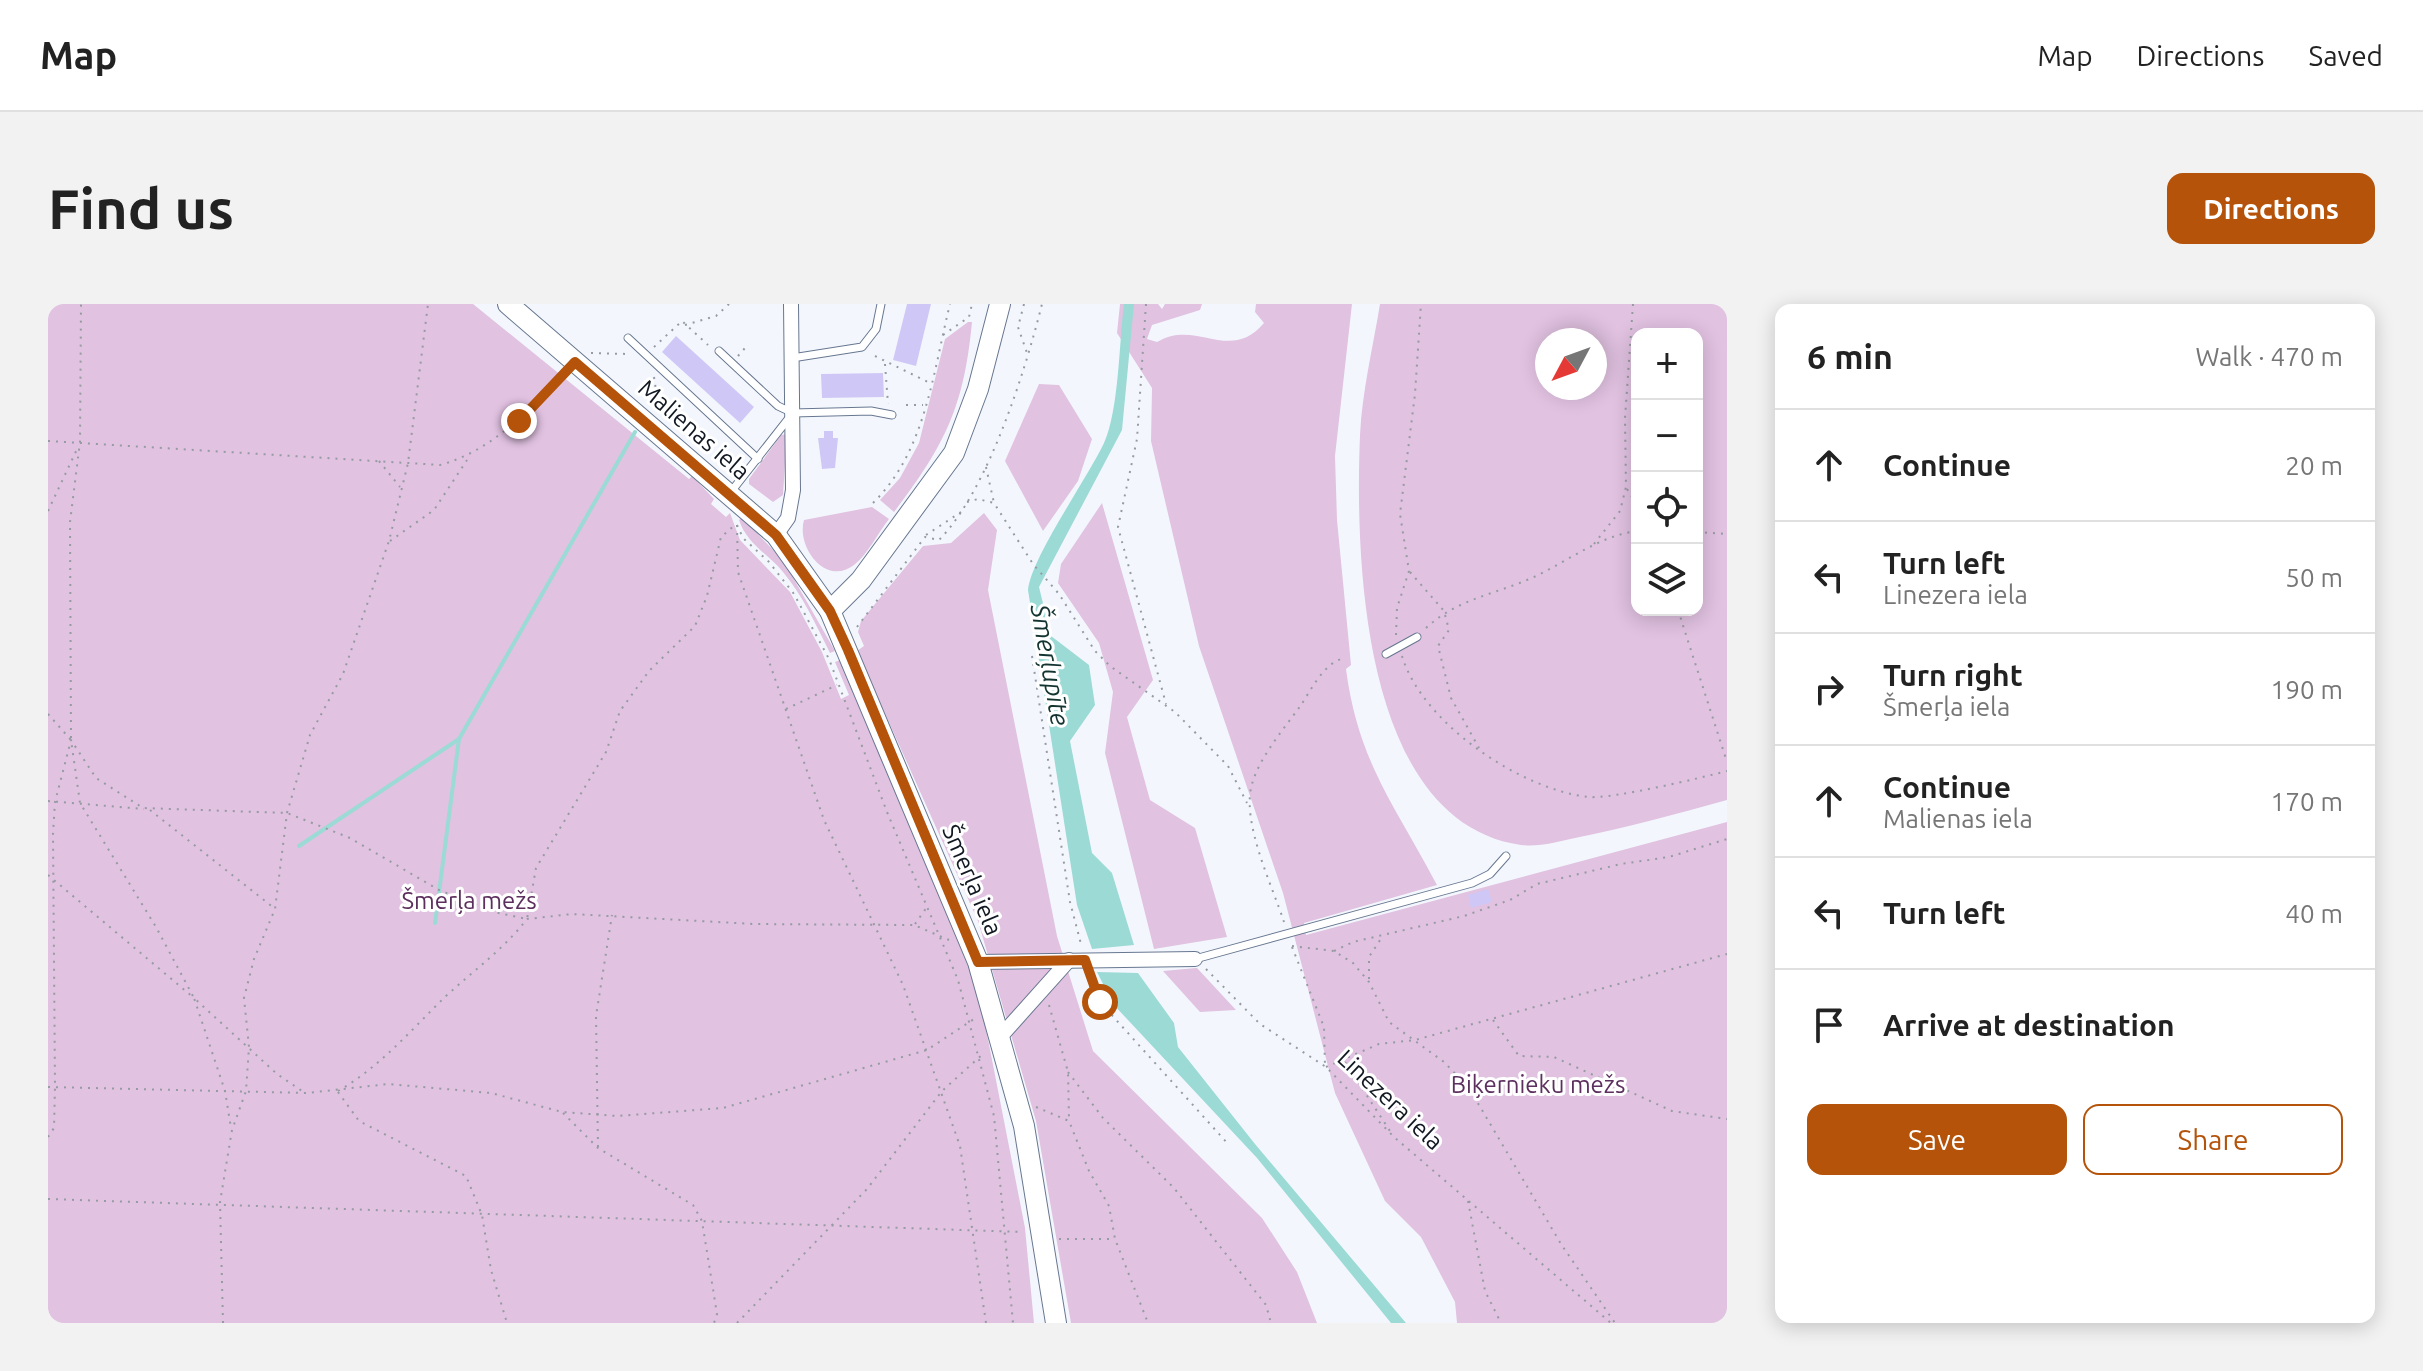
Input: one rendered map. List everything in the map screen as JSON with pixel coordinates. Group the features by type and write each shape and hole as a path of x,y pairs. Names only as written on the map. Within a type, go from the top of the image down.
{"street":[{"name":"Malienas iela","path":"508,304 580,358 776,535 830,611"},
{"path":"776,535 788,518 793,499 791,304"},
{"path":"830,611 861,580 954,453 978,389 1000,304"},
{"name":"Šmerļa iela","path":"830,611 978,962 1019,1105 1044,1233 1056,1323"},
{"path":"978,962 1195,959"},
{"path":"1000,1037 1069,960"}],"lane":[{"path":"792,358 862,347 871,341 881,304"},
{"path":"628,338 758,459"},
{"path":"719,351 778,406 793,413 871,411 892,415"},
{"path":"729,495 793,413"},
{"path":"1386,654 1417,637"},
{"path":"1195,959 1472,883 1490,874 1506,856"}],"path":[{"path":"81,304 80,442 70,522 71,740 80,803 156,927 194,998 225,1091 232,1130"},
{"path":"223,1323 220,1202 232,1130 246,1091 249,1047 244,998 254,959 275,909 287,813 310,735 349,660 389,541 408,463 428,304"},
{"path":"685,325 716,316 729,304"},
{"path":"873,503 901,470 917,436 950,304"},
{"path":"942,335 969,317 972,304"},
{"path":"1024,304 1018,327 1028,355"},
{"path":"925,537 939,540 967,502 985,465 1028,355 1042,304"},
{"path":"1146,304 1137,439 1118,527 1166,705"},
{"path":"1395,632 1397,608 1409,571 1400,514 1415,394 1421,304"},
{"path":"1594,544 1620,511 1626,487 1625,418 1633,304"},
{"path":"648,358 682,321 719,351"},
{"path":"48,441 440,465 469,457 519,421 580,358 603,352 648,358"},
{"path":"875,356 885,364 931,384"},
{"path":"648,358 660,415"},
{"path":"885,364 888,405"},
{"path":"906,405 924,406"},
{"path":"48,511 80,442"},
{"path":"389,541 434,510 469,457"},
{"path":"378,459 401,488"},
{"path":"985,465 994,503 1095,651 1110,666 1166,705 1228,766 1248,804 1288,934"},
{"path":"1626,487 1631,495"},
{"path":"967,502 978,499 994,503"},
{"path":"855,633 858,621 925,537 962,511"},
{"path":"737,514 738,572 824,820 877,926 927,1050 960,1146 986,1323"},
{"path":"737,524 743,538 782,576 829,659 958,980 994,1116 1013,1323"},
{"path":"337,1091 367,1074 449,993 505,948 527,919 536,868 606,752 620,711 649,671 695,626 707,596 721,537 737,524"},
{"path":"1703,532 1727,534"},
{"path":"1417,637 1444,611 1533,578 1594,544 1631,533"},
{"path":"1409,571 1444,611 1449,630 1438,646 1451,698 1481,750"},
{"path":"1680,616 1727,762"},
{"path":"1032,656 1070,902 1100,1002 1229,1145"},
{"path":"1248,804 1252,782 1265,757 1327,668 1341,659"},
{"path":"1404,664 1407,675 1425,699 1461,738 1544,788 1591,797 1727,771"},
{"path":"786,709 838,685"},
{"path":"48,714 71,740 96,778 150,810 275,909"},
{"path":"48,1137 54,1128 55,1087 55,802 71,740"},
{"path":"48,801 150,810 287,813 350,838 439,890 494,912 527,919 572,914 754,924 914,925 938,936"},
{"path":"1727,839 1669,857 1621,864 1537,884 1510,900 1464,916 1334,951 1292,946 1324,1027 1326,1067 1379,1044 1415,1040 1727,954"},
{"path":"48,875 194,998 277,1074 307,1093"},
{"path":"914,925 927,907"},
{"path":"598,1148 596,1016 612,915"},
{"path":"1369,982 1369,957 1383,936"},
{"path":"1334,951 1353,963 1369,982 1389,1022 1444,1062 1469,1088 1561,1244 1613,1323"},
{"name":"Linezera iela","path":"1195,959 1260,1024 1326,1067 1394,1137 1613,1323"},
{"path":"1044,988 1068,1072 1069,1121 1089,1171 1109,1206 1115,1239 1148,1323"},
{"path":"48,1087 307,1093 388,1084 491,1093 562,1112 596,1115 723,1108 927,1050 985,1011"},
{"path":"1493,1019 1519,1056 1554,1057 1672,1111 1727,1119"},
{"path":"737,1323 834,1225 914,1132 942,1091 1000,1037"},
{"path":"1345,1061 1394,1137"},
{"path":"1068,1072 1103,1118 1174,1188 1266,1305 1271,1323"},
{"path":"337,1091 359,1121 466,1176 482,1215 491,1270 507,1323"},
{"path":"1019,1105 1043,1107 1069,1121"},
{"path":"562,1112 598,1148 693,1205 702,1221 717,1314 714,1323"},
{"path":"48,1199 220,1202 482,1215 1005,1231 1044,1233 1060,1239 1115,1239"},
{"path":"1468,1201 1485,1291 1501,1323"}],"green space":[{"name":"Šmerļa mežs","path":"48,304 473,304 689,479 692,476 714,499 711,504 726,517 730,513 740,540 790,592 822,652 841,699 849,695 835,662 840,660 974,968 1025,1228 1034,1323 48,1323"},
{"name":"Biķernieku mežs","path":"1120,304 1158,304 1162,309 1165,304 1202,304 1200,310 1152,325 1147,339 1157,342 1186,335 1238,340 1251,335 1264,323 1255,312 1256,304 1352,304 1335,456 1337,520 1351,665 1346,669 1359,731 1369,757 1437,885 1304,923 1306,935 1727,822 1727,1323 1457,1323 1455,1302 1421,1237 1385,1201 1335,1093 1283,893 1199,646 1151,441 1152,388 1117,333"},
{"path":"1380,304 1727,304 1727,800 1613,830 1548,844 1521,845 1468,826 1428,788 1398,737 1379,677 1367,612 1359,487 1365,386"},
{"path":"972,322 964,378 949,424 927,466 894,512 880,500 900,478 919,443 945,339"},
{"path":"1039,384 1059,385 1092,439 1078,481 1043,531 1005,461"},
{"path":"787,434 783,495 773,502 749,484 749,479 781,435"},
{"path":"1102,503 1153,680 1127,717 1150,800 1195,828 1227,937 1154,949 1105,753 1113,692 1099,643 1058,583 1061,564"},
{"path":"872,507 889,519 854,565 833,571 816,561 804,542 804,520"},
{"path":"984,513 997,530 988,590 1057,936 1093,1051 1262,1218 1297,1272 1317,1323 1071,1323 1036,1121 978,921 857,651 864,646 858,632 861,621 923,546 951,543"},
{"path":"742,518 783,560 835,651 830,653 790,581 747,536 739,520"},
{"path":"1197,968 1236,1010 1200,1012 1163,971"}],"water":[{"name":"Šmerļupīte","path":"1124,304 1134,304 1122,430 1039,587 1051,636 1089,665 1095,705 1070,741 1092,853 1112,873 1134,945 1092,949 1077,905 1028,590 1039,559 1109,429 1116,395"},
{"path":"1097,972 1138,973 1174,1023 1178,1047 1255,1144 1406,1323 1391,1323 1257,1158 1113,1004"}],"building":[{"path":"907,304 931,304 916,366 893,360"},
{"path":"676,336 754,407 740,423 662,352"},
{"path":"883,373 884,397 822,398 821,374"},
{"path":"824,431 833,431 833,438 838,438 835,468 822,469 818,438 824,438"},
{"path":"1488,889 1492,902 1471,908 1468,895"}],"waterway":[{"path":"299,846 459,739 635,432"},
{"path":"435,923 459,739"}],"route":[{"path":"519,421 575,362 776,535 830,611 978,962 1085,960 1100,1002"}]}
